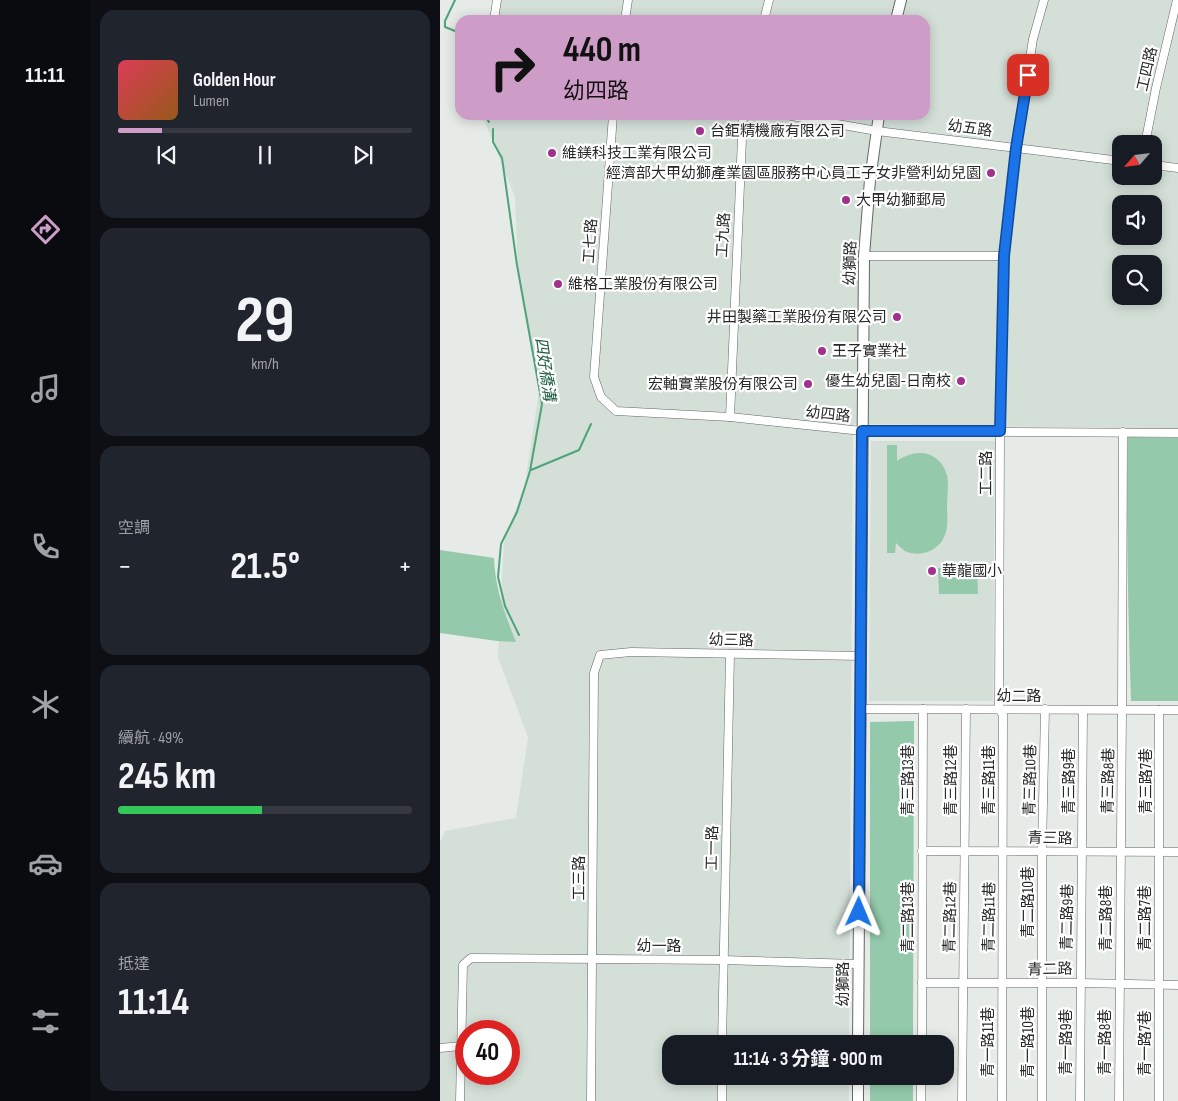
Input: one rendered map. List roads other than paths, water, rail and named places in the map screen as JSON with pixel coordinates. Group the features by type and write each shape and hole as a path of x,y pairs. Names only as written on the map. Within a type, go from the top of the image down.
{"street":[{"path":"495,15 497,0"},
{"path":"626,15 628,0"},
{"path":"765,15 769,0"},
{"path":"897,15 901,0"},
{"name":"工二路","path":"999,709 1000,431 1004,256 1016,148 1033,39 1044,0"},
{"name":"工四路","path":"1147,135 1156,88 1178,0"},
{"name":"工七路","path":"601,397 594,377 612,120"},
{"name":"工九路","path":"730,417 743,120"},
{"name":"幼五路","path":"813,120 877,132 1112,159"},
{"name":"幼獅路","path":"858,1035 864,256 870,180 878,120"},
{"path":"1162,166 1178,168"},
{"path":"864,256 1004,256"},
{"name":"幼四路","path":"601,397 616,412 730,417 862,431 1178,432"},
{"name":"青三路8巷","path":"1121,852 1123,432"},
{"name":"幼三路","path":"600,655 631,652 861,656"},
{"name":"工一路","path":"722,1035 730,654"},
{"name":"工三路","path":"591,1101 594,673 600,655"},
{"name":"幼二路","path":"860,709 1178,710"},
{"name":"青三路13巷","path":"922,850 923,709"},
{"name":"青三路12巷","path":"965,851 966,709"},
{"name":"青三路11巷","path":"999,709 1003,715 1003,851"},
{"name":"青三路10巷","path":"1042,852 1045,710"},
{"name":"青三路9巷","path":"1083,710 1083,852"},
{"name":"青三路7巷","path":"1159,710 1159,852"},
{"name":"青三路","path":"922,850 1178,852"},
{"name":"青二路13巷","path":"922,850 922,1035"},
{"name":"青二路12巷","path":"962,1101 965,851"},
{"name":"青二路11巷","path":"1002,984 1003,851"},
{"name":"青二路10巷","path":"1042,852 1042,984"},
{"name":"青二路9巷","path":"1080,983 1083,852"},
{"name":"青二路8巷","path":"1120,984 1121,852"},
{"name":"青二路7巷","path":"1159,852 1159,984"},
{"name":"幼一路","path":"462,1020 463,965 471,958 723,960 858,964"},
{"name":"青二路","path":"922,984 1080,983 1178,985"},
{"name":"青一路9巷","path":"1080,983 1080,1101"},
{"name":"青一路11巷","path":"1002,984 1002,1101"},
{"name":"青一路10巷","path":"1042,984 1042,1101"},
{"name":"青一路8巷","path":"1119,1101 1120,984"},
{"name":"青一路7巷","path":"1159,984 1159,1101"},
{"path":"440,1048 455,1047"},
{"path":"460,1085 460,1101"},
{"path":"722,1085 722,1101"},
{"path":"858,1085 858,1101"},
{"path":"921,1085 921,1101"}],"waterway":[{"name":"四好橋溝","path":"455,0 445,21 445,27 455,31"},
{"name":"四好橋溝","path":"493,129 493,142 502,158 517,265 542,404 530,471 517,512 501,544 498,577 505,606 519,635"},
{"path":"531,470 579,450 591,424"}],"place":[{"name":"台鉅精機廠有限公司","path":"700,131"},
{"name":"維鎂科技工業有限公司","path":"552,153"},
{"name":"經濟部大甲幼獅產業園區服務中心員工子女非營利幼兒園","path":"991,173"},
{"name":"大甲幼獅郵局","path":"846,200"},
{"name":"維格工業股份有限公司","path":"558,284"},
{"name":"井田製藥工業股份有限公司","path":"897,317"},
{"name":"王子實業社","path":"822,351"},
{"name":"優生幼兒園-日南校","path":"961,381"},
{"name":"宏軸實業股份有限公司","path":"808,384"},
{"name":"華龍國小","path":"932,571"}]}
